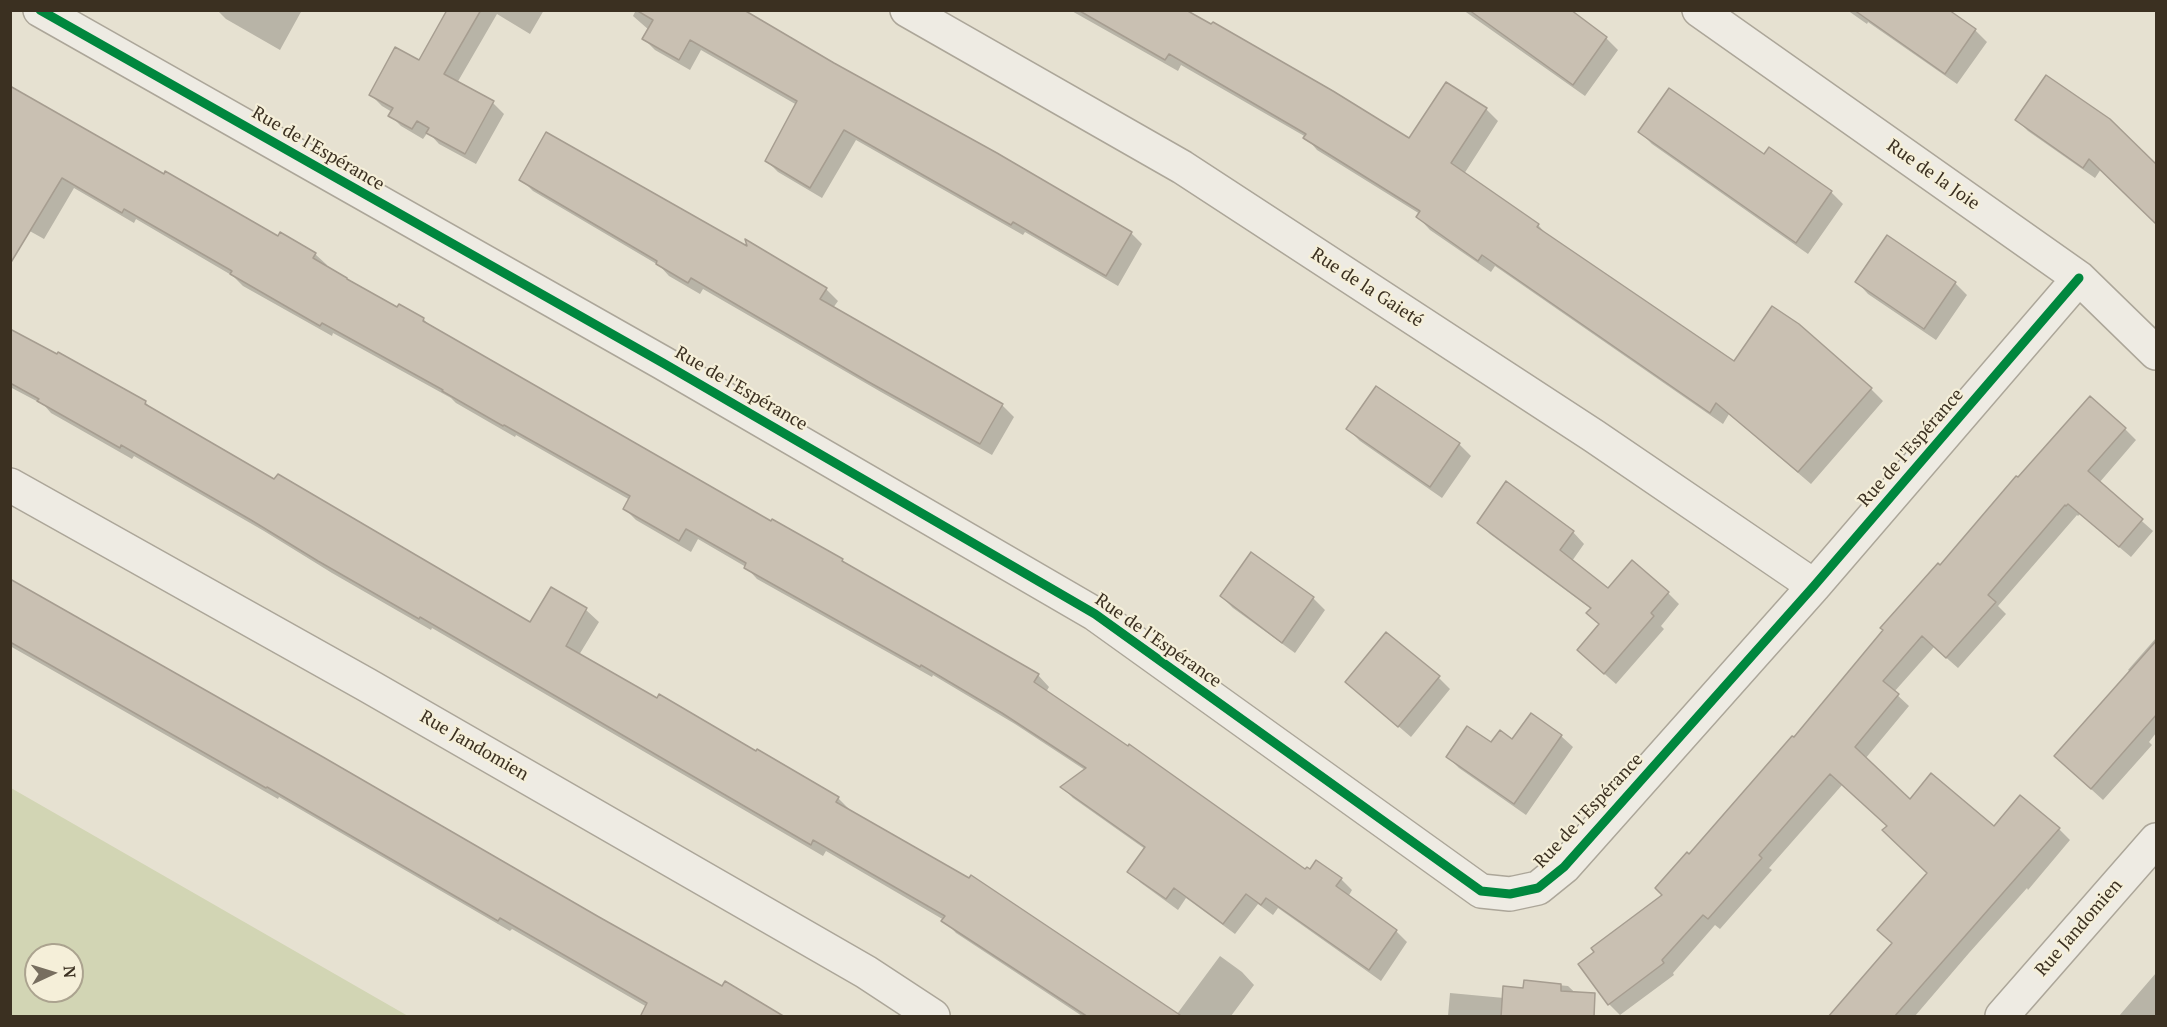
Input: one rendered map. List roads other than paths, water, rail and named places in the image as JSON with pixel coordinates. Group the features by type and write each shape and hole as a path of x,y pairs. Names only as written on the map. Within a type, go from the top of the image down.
{"street":[{"name":"Rue de l'Espérance","path":"40,10 663,363 1095,614 1481,891 1510,894 1538,888 1564,867 1814,586 2079,278"},
{"name":"Rue de la Gaieté","path":"907,10 1182,166 1594,436 1814,586"},
{"name":"Rue de la Joie","path":"1699,10 2079,278 2157,353"},
{"name":"Rue Jandomien","path":"10,484 368,684 866,972 933,1017"},
{"name":"Rue Jandomien","path":"2002,1017 2157,840"}]}
